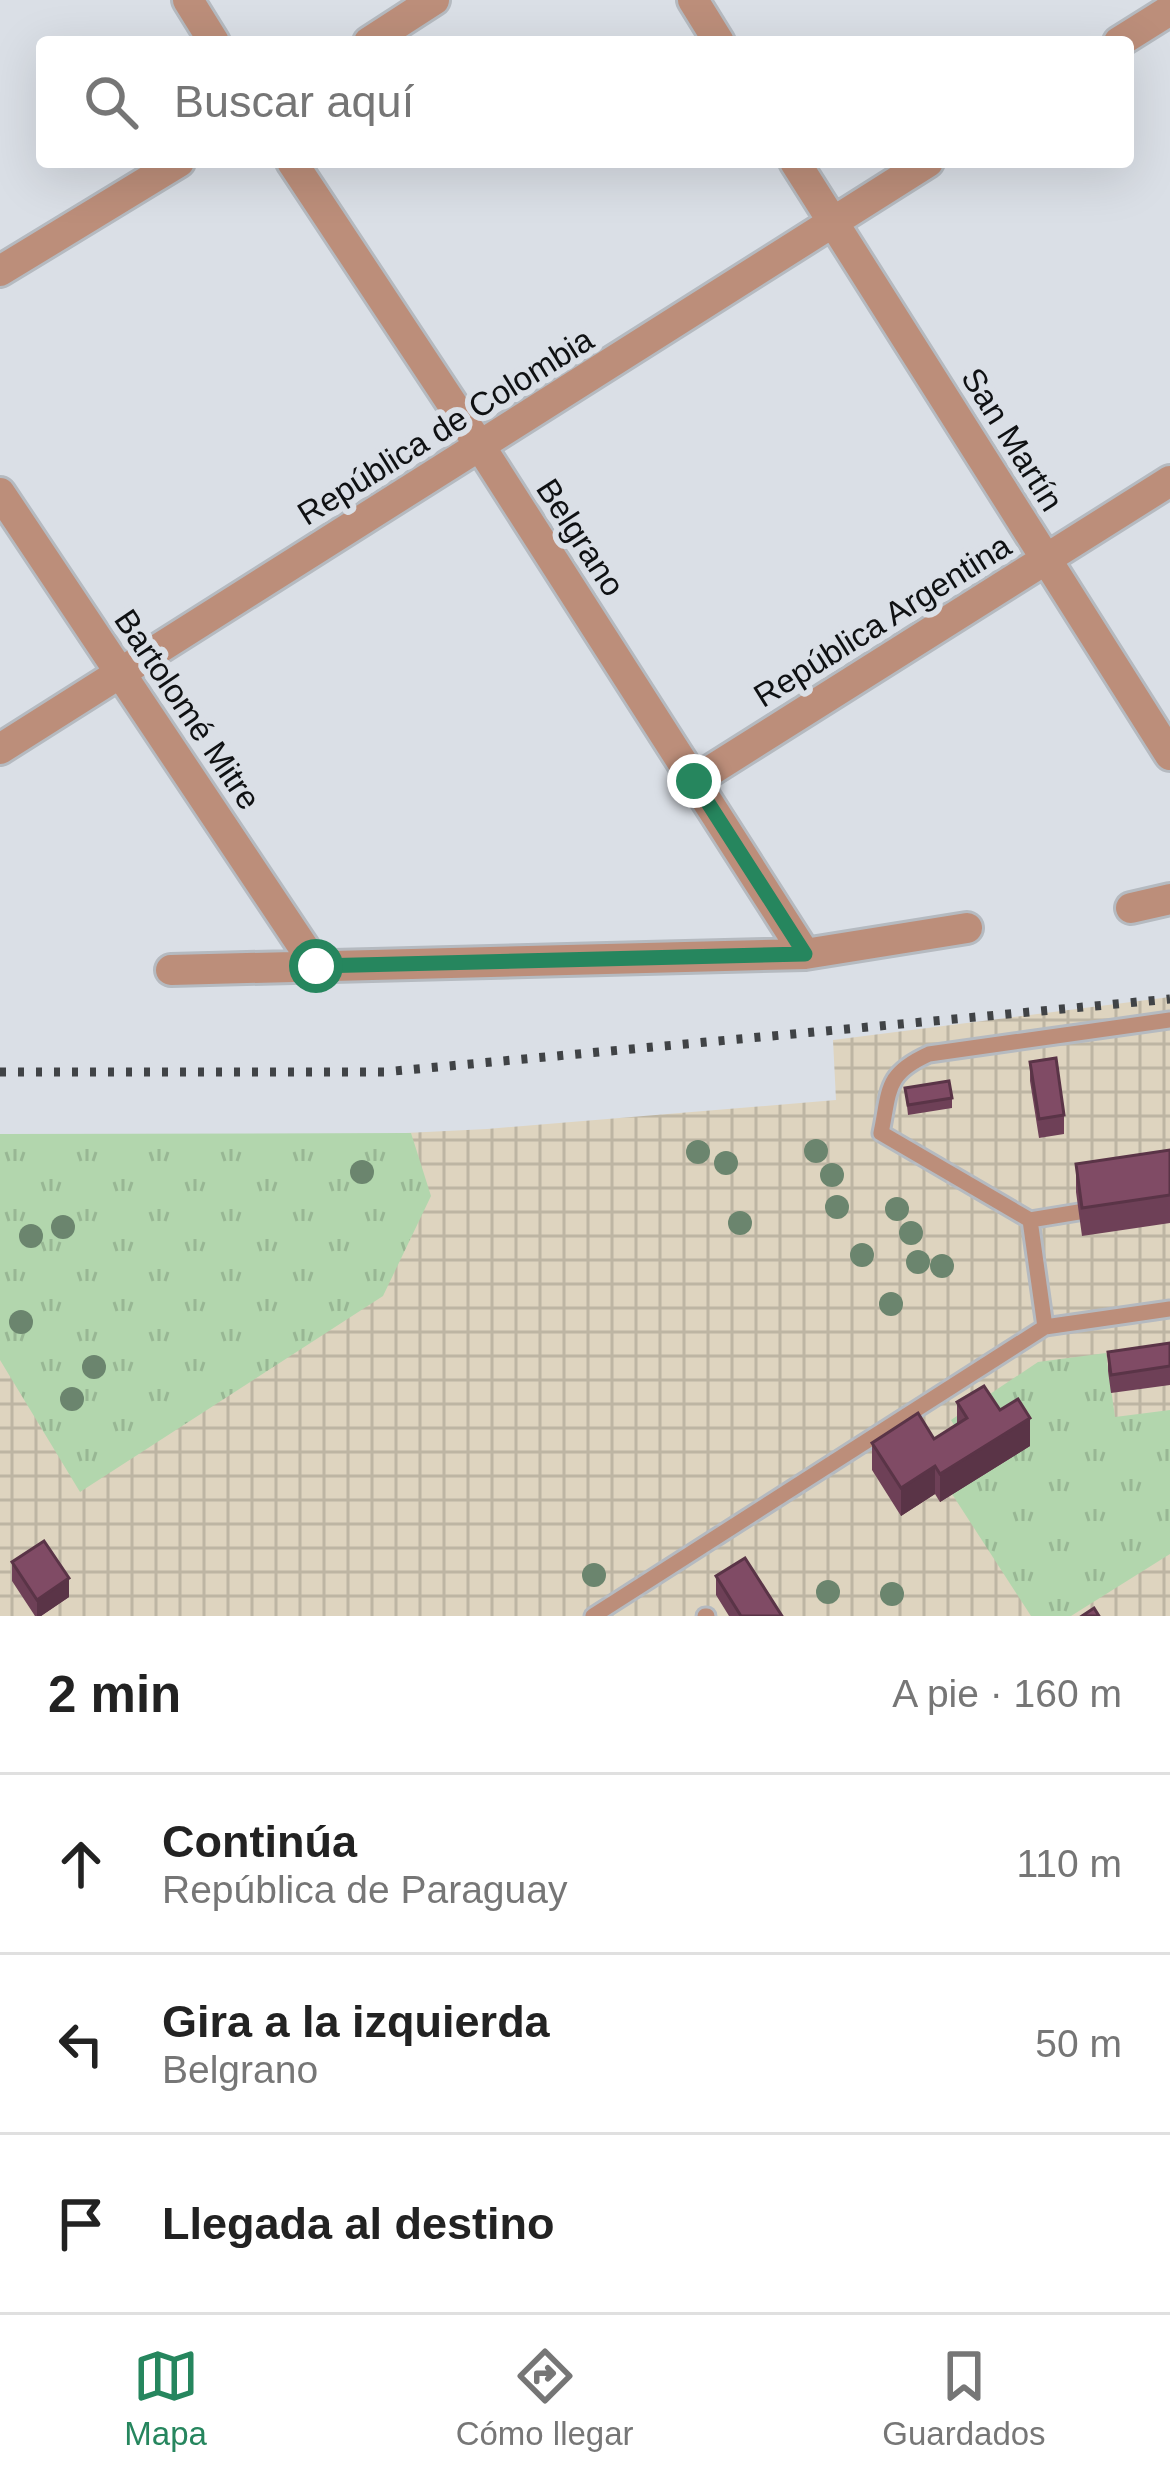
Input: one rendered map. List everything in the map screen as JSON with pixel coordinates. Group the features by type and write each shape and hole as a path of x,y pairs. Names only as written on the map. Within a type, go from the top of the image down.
{"street":[{"path":"188,0 210,36"},
{"path":"378,36 434,0"},
{"path":"693,0 715,36"},
{"path":"1128,36 1170,10"},
{"path":"0,271 169,168"},
{"name":"Belgrano","path":"296,168 805,954"},
{"name":"San Martín","path":"799,168 1170,754"},
{"name":"República de Colombia","path":"0,749 918,168"},
{"name":"República Argentina","path":"694,781 1170,481"},
{"name":"Bartolomé Mitre","path":"0,493 316,966"},
{"path":"1131,908 1170,899"},
{"path":"171,970 805,954 967,928"}],"lane":[{"path":"1124,1205 1030,1220 881,1132 892,1083 903,1066 928,1054 1170,1020"},
{"path":"1030,1220 1045,1328"},
{"path":"593,1616 1045,1328 1170,1309"}],"shaded area":[{"path":"1170,997 1170,1616 0,1616 0,1137 221,1142 487,1129 836,1100 833,1040"}],"green space":[{"path":"411,1133 431,1196 383,1296 80,1492 0,1360 0,1134"},
{"path":"1106,1353 1115,1417 1170,1410 1170,1554 1071,1616 1031,1616 952,1494 957,1430 951,1420 1038,1362"}],"building":[{"path":"1056,1058 1064,1115 1039,1119 1030,1062"},
{"path":"949,1081 952,1098 908,1105 905,1088"},
{"path":"1170,1150 1170,1195 1082,1208 1076,1164"},
{"path":"1170,1343 1170,1366 1111,1375 1108,1352"},
{"path":"984,1386 1000,1410 1018,1399 1030,1418 940,1474 935,1466 901,1488 872,1443 918,1413 934,1439 967,1418 957,1402"},
{"path":"44,1541 69,1578 37,1600 12,1562"},
{"path":"745,1558 782,1616 741,1616 716,1576"}],"railway":[{"path":"0,1072 384,1072 1170,999"}],"route":[{"path":"316,966 805,954 694,781"}]}
